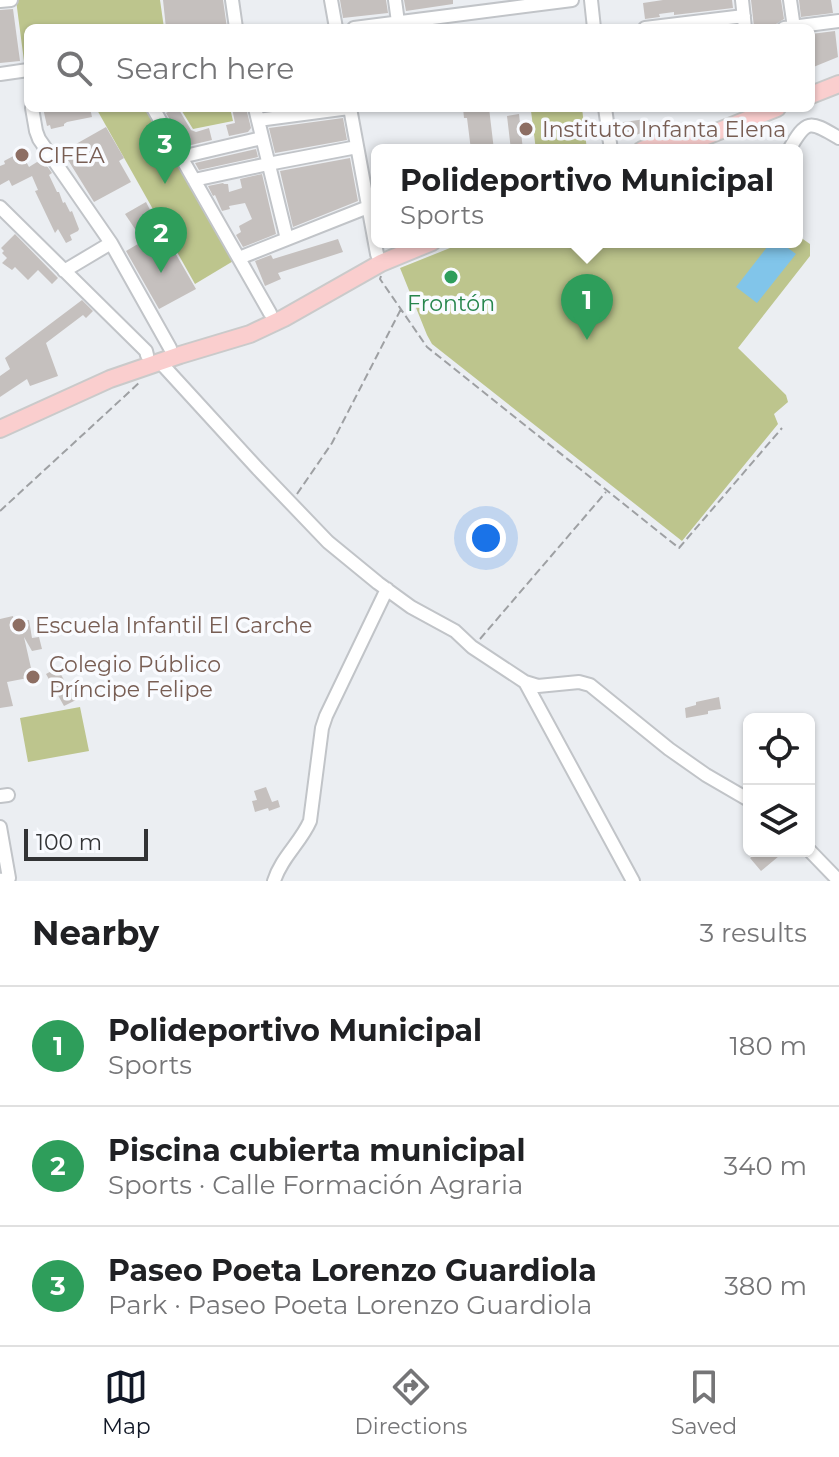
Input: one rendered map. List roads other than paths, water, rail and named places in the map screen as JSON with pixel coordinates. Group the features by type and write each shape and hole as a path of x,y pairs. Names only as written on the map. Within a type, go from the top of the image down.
{"main road":[{"path":"815,82 839,73"},
{"path":"815,93 839,84"},
{"path":"659,144 749,112"},
{"path":"684,144 751,112"},
{"path":"0,429 159,355 250,334 284,318 396,248"},
{"path":"0,417 91,376 230,330 379,258 412,248"}],"street":[{"path":"0,1 11,0"},
{"path":"232,0 235,24"},
{"path":"331,0 335,24"},
{"path":"395,0 398,22"},
{"path":"383,24 474,6 572,0"},
{"path":"591,0 594,24"},
{"path":"712,24 745,22 742,0"},
{"path":"790,0 791,24"},
{"path":"815,24 839,21"},
{"path":"0,74 24,74"},
{"path":"33,112 39,139 111,243 159,355 285,498 328,542 411,607 455,631 472,647 525,682 538,686 579,682 590,685 669,749 743,797"},
{"path":"155,112 270,313"},
{"path":"287,112 256,114 287,239"},
{"path":"351,112 371,221"},
{"path":"606,112 610,144"},
{"path":"793,144 807,125 812,124 839,138"},
{"path":"181,157 262,138"},
{"path":"194,180 357,147"},
{"path":"0,207 146,351 159,355"},
{"path":"239,258 368,207"},
{"path":"64,271 111,243"},
{"path":"377,248 379,258"},
{"path":"274,881 310,821 322,728 387,589"},
{"path":"525,682 633,881"},
{"path":"0,827 5,879"},
{"path":"815,856 839,881"}],"water":[{"path":"766,248 788,248 796,254 757,303 736,287"}],"place":[{"name":"Instituto Infanta Elena","path":"526,129"},
{"name":"CIFEA","path":"22,155"},
{"name":"Paseo Poeta Lorenzo Guardiola","path":"165,184"},
{"name":"Piscina cubierta municipal","path":"161,273"},
{"name":"Frontón","path":"451,277"},
{"name":"Polideportivo Municipal","path":"587,340"},
{"name":"Escuela Infantil El Carche","path":"19,625"},
{"name":"Colegio Público Príncipe Felipe","path":"33,677"}]}
